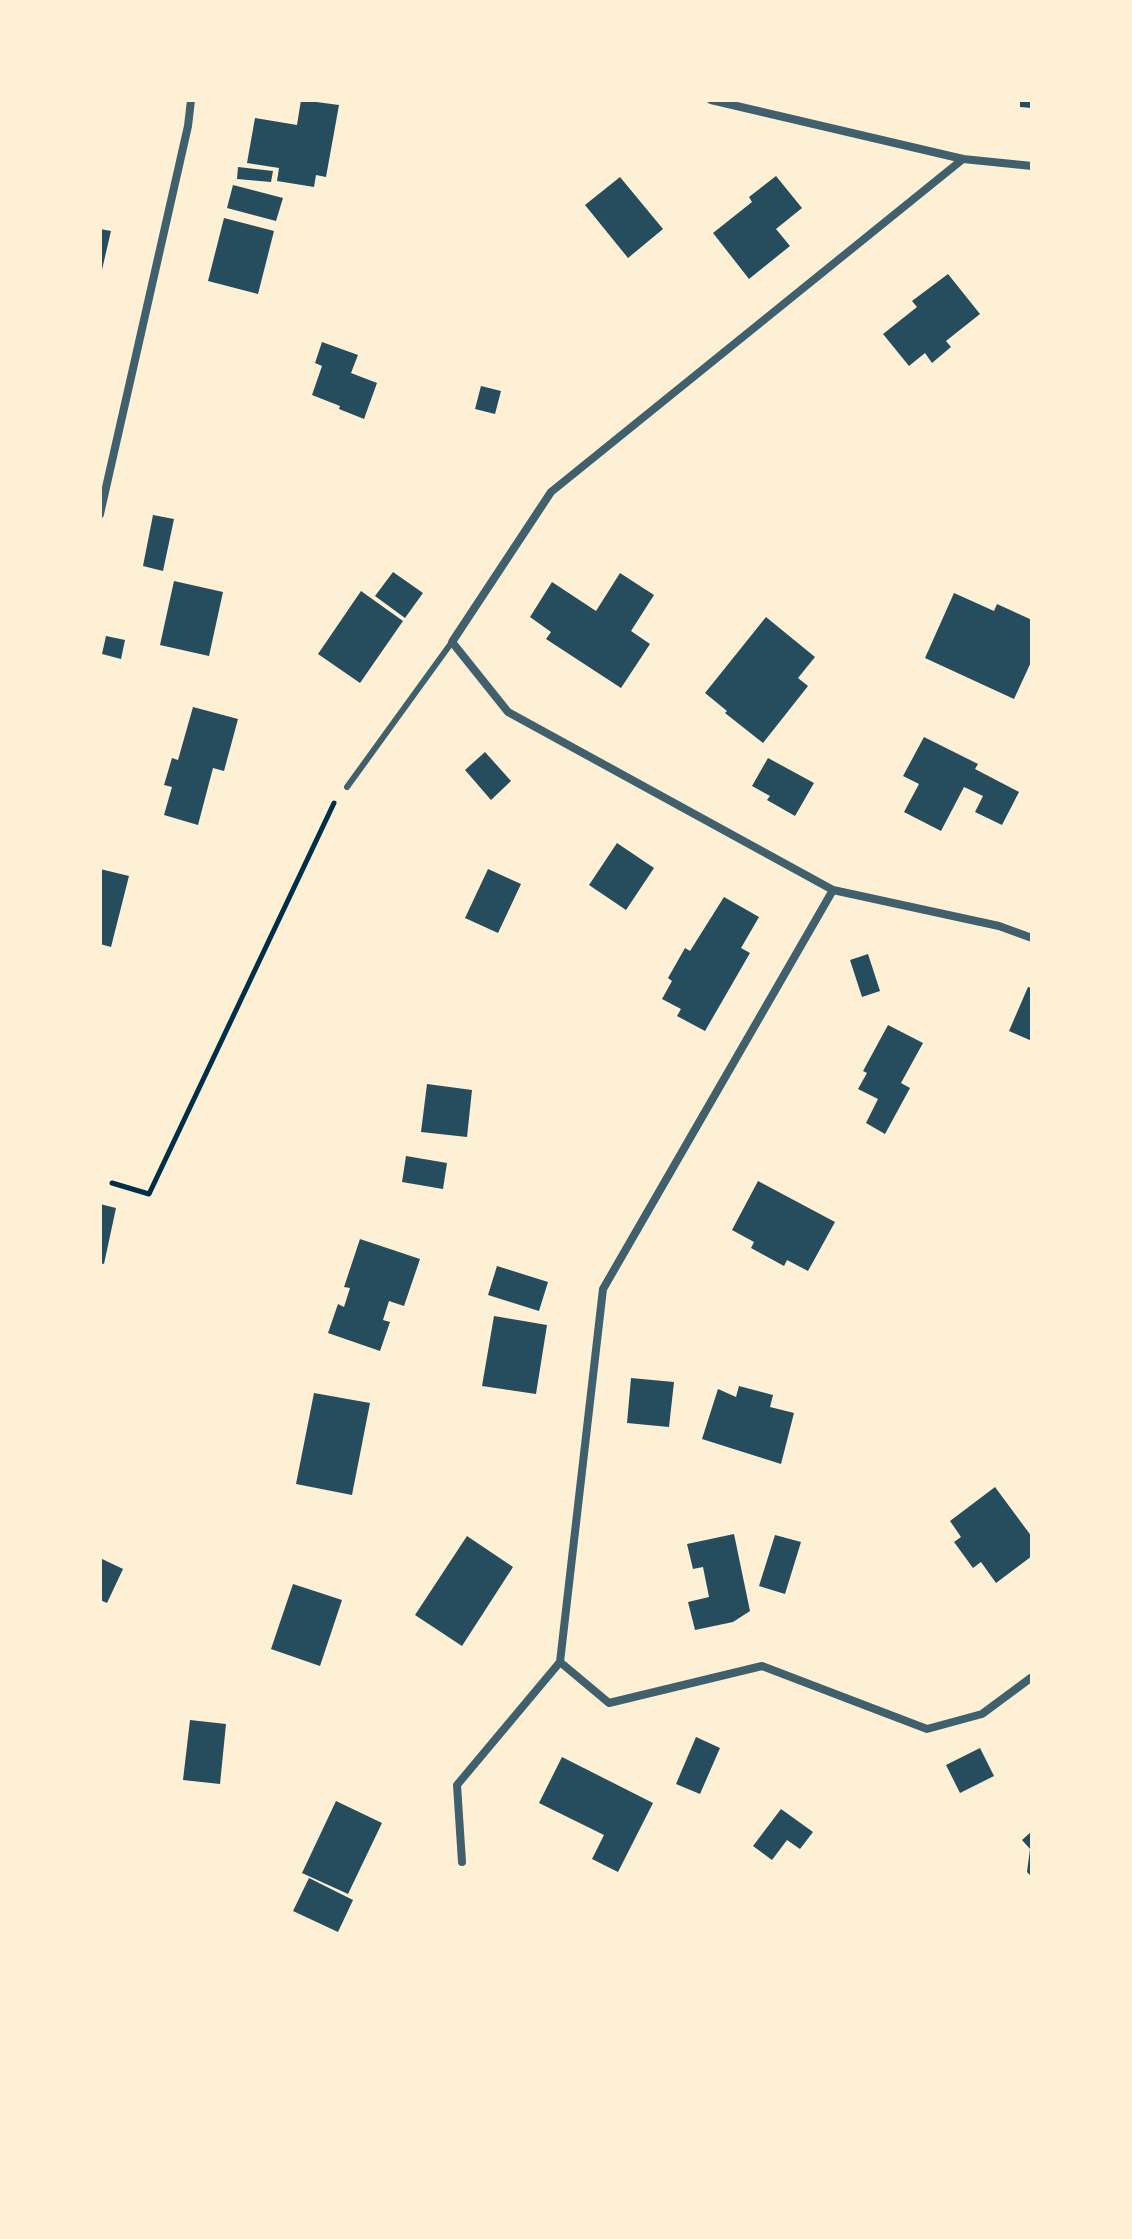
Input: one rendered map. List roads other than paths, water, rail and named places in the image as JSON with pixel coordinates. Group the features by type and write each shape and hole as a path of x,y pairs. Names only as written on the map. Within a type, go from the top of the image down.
{"street":[{"path":"100,514 188,126 191,100"},
{"path":"711,100 963,159 1032,166"},
{"path":"963,159 551,492 452,642 508,712 833,890 999,926 1032,938"},
{"path":"462,1862 457,1785 560,1662 603,1289 833,890"},
{"path":"560,1662 609,1703 762,1666 927,1729 982,1714 1032,1677"}],"lane":[{"path":"347,787 452,642"}]}
